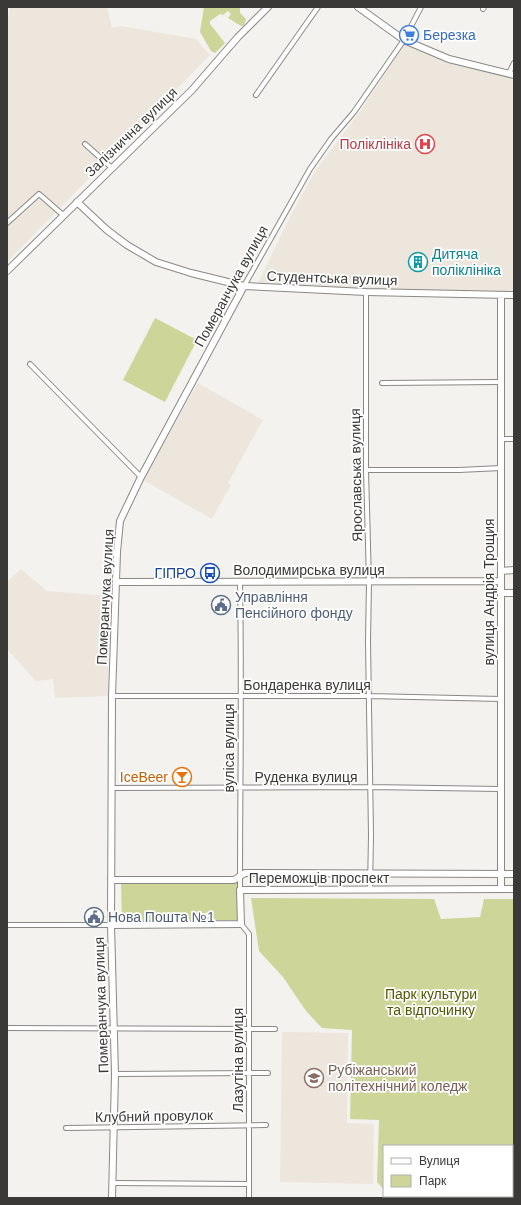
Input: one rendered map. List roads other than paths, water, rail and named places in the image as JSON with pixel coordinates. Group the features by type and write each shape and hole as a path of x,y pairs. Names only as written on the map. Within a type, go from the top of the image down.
{"street":[{"name":"Залізнична вулиця","path":"7,271 192,90 238,37 268,7"},
{"path":"256,95 318,7"},
{"path":"358,7 404,40 449,59 511,74 514,63"},
{"name":"Померанчука вулиця","path":"112,1198 115,1127 115,1074 111,925 112,696 117,552 120,522 141,477 244,286 310,170 331,139 354,112 404,40 421,7"},
{"path":"85,144 112,168"},
{"path":"7,224 39,194 63,215"},
{"name":"Студентська вулиця","path":"77,202 103,227 127,245 156,262 244,286 366,292 514,295"},
{"name":"Ярославська вулиця","path":"366,292 370,890"},
{"name":"вулиця Андрія Трощия","path":"501,295 501,889"},
{"path":"30,364 141,477"},
{"path":"382,383 501,382"},
{"path":"501,439 514,439"},
{"path":"366,470 459,470 501,468"},
{"path":"501,571 514,570"},
{"name":"Володимирська вулиця","path":"117,582 369,582 500,580"},
{"name":"вуліса вулиця","path":"240,582 240,890"},
{"path":"501,593 514,593"},
{"name":"Бондаренка вулиця","path":"112,696 369,696 501,699"},
{"name":"Руденка вулиця","path":"112,788 370,787 501,789"},
{"name":"Переможців проспект","path":"111,880 234,880 245,873 514,874"},
{"name":"Переможців проспект","path":"242,924 240,890 514,889"},
{"path":"7,925 242,924"},
{"name":"Лазутіна вулиця","path":"242,924 249,934 249,1198"},
{"path":"7,1028 275,1029"},
{"path":"115,1074 268,1073"},
{"name":"Клубний провулок","path":"66,1128 266,1125"},
{"path":"112,1183 249,1184"}],"place":[{"name":"Березка","path":"409,35"},
{"name":"Поліклініка","path":"425,144"},
{"name":"Дитяча поліклініка","path":"418,262"},
{"name":"ГІПРО","path":"210,573"},
{"name":"Управління Пенсійного фонду","path":"221,605"},
{"name":"IceBeer","path":"182,777"},
{"name":"Нова Пошта №1","path":"94,917"},
{"name":"Рубіжанський політехнічний коледж","path":"314,1078"}],"park label":[{"name":"Парк культури та відпочинку","path":"431,1002"}]}
